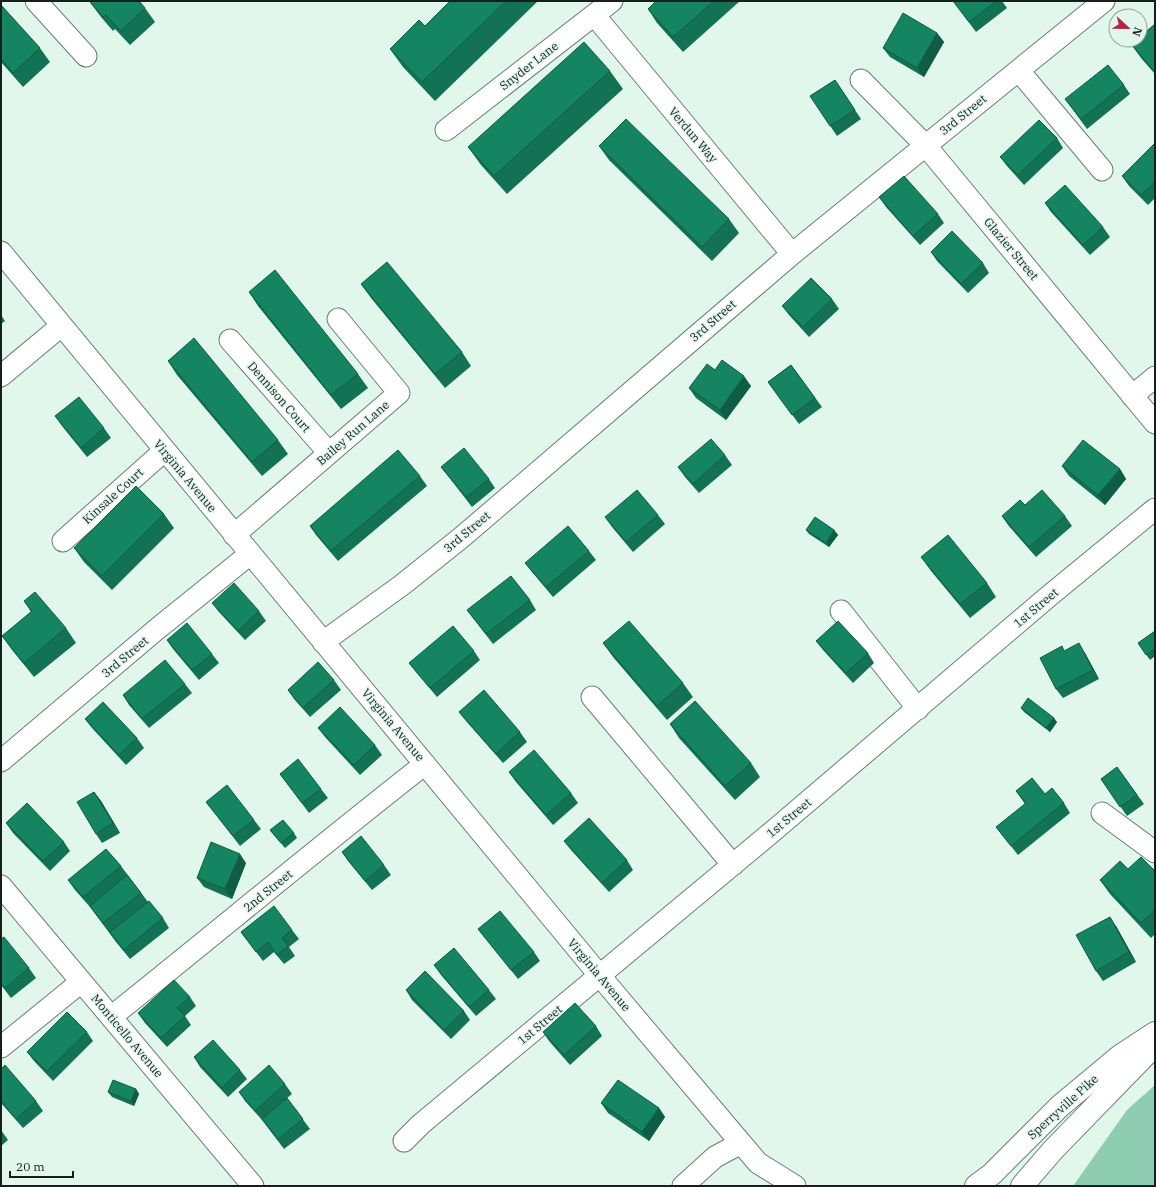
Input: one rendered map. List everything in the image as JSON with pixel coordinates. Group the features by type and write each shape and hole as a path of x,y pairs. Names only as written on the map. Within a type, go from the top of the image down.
{"main road":[{"name":"Sperryville Pike","path":"976,1186 992,1174 1060,1106 1120,1056 1155,1033"},
{"name":"Sperryville Pike","path":"1022,1186 1053,1150 1155,1045"}],"street":[{"path":"36,1 86,56"},
{"name":"Snyder Lane","path":"446,130 595,16 612,1"},
{"name":"3rd Street","path":"323,642 402,586 462,537 792,254 1104,1"},
{"name":"Verdun Way","path":"595,16 792,254"},
{"path":"1018,71 1102,170"},
{"name":"Glazier Street","path":"861,80 926,146 1155,423"},
{"name":"Virginia Avenue","path":"1,252 164,451 600,976 758,1163 795,1186"},
{"name":"Bailey Run Lane","path":"234,534 399,393 338,319"},
{"path":"1,376 61,326"},
{"name":"Dennison Court","path":"230,340 329,453"},
{"path":"1132,396 1155,377"},
{"name":"Kinsale Court","path":"63,541 164,451"},
{"name":"1st Street","path":"404,1140 421,1124 733,865 1155,509"},
{"name":"3rd Street","path":"1,761 157,629 250,554"},
{"path":"841,611 918,709"},
{"path":"592,697 733,865"},
{"name":"2nd Street","path":"111,1017 283,879 343,828 425,764"},
{"path":"1102,813 1155,852"},
{"name":"Monticello Avenue","path":"1,886 253,1186"},
{"path":"1,1047 81,982"},
{"path":"682,1186 715,1157 741,1143"}],"green space":[{"path":"1155,1085 1155,1186 1073,1186 1127,1110"}],"building":[{"path":"93,1 139,1 145,8 121,31 106,15 103,17 91,3"},
{"path":"450,1 506,1 422,82 390,49 419,20 425,26"},
{"path":"656,1 714,1 673,37 648,9"},
{"path":"953,1 997,1 969,22"},
{"path":"1,5 40,48 13,73 1,59"},
{"path":"903,13 937,33 917,68 883,48"},
{"path":"1155,24 1154,71 1134,48 1148,48 1148,30"},
{"path":"584,42 610,71 494,176 468,147"},
{"path":"1108,65 1124,85 1081,119 1065,99"},
{"path":"835,80 855,110 830,126 810,96"},
{"path":"626,119 729,219 702,247 599,146"},
{"path":"1039,120 1057,138 1018,175 1000,157"},
{"path":"1155,143 1155,182 1141,195 1122,176"},
{"path":"904,176 938,214 913,236 879,197"},
{"path":"1065,185 1103,227 1083,245 1045,203"},
{"path":"952,231 983,263 961,284 931,252"},
{"path":"387,262 462,352 435,374 361,284"},
{"path":"275,270 358,374 331,395 249,292"},
{"path":"811,278 832,299 803,327 782,306"},
{"path":"194,338 278,440 252,462 168,361"},
{"path":"722,360 744,376 720,410 689,388 707,364 715,370"},
{"path":"791,365 815,398 792,415 768,382"},
{"path":"79,397 104,428 81,448 55,416"},
{"path":"711,439 725,455 693,484 678,467"},
{"path":"1083,440 1120,469 1098,495 1062,466"},
{"path":"464,448 489,479 466,497 441,467"},
{"path":"398,450 420,476 331,551 310,526"},
{"path":"136,486 164,514 102,576 74,548"},
{"path":"637,490 658,515 626,542 605,517"},
{"path":"1042,490 1065,516 1029,547 1002,516 1020,500 1025,505"},
{"path":"815,517 834,530 826,543 806,530"},
{"path":"568,526 589,551 546,587 525,563"},
{"path":"948,535 987,583 960,604 921,557"},
{"path":"511,576 530,600 486,634 467,610"},
{"path":"234,583 259,611 238,631 212,603"},
{"path":"35,592 66,628 24,663 2,636 32,611 24,601"},
{"path":"629,621 683,683 657,706 603,643"},
{"path":"838,621 868,653 846,673 816,641"},
{"path":"187,623 212,654 192,670 167,640"},
{"path":"453,626 474,651 430,688 409,663"},
{"path":"1155,631 1155,649 1146,655 1138,643"},
{"path":"1079,643 1093,670 1056,689 1040,658 1062,646 1064,651"},
{"path":"165,660 185,684 142,719 123,695"},
{"path":"318,662 334,680 303,708 288,690"},
{"path":"484,690 520,732 496,754 459,712"},
{"path":"1028,698 1054,718 1046,728 1021,708"},
{"path":"695,701 751,763 725,786 670,724"},
{"path":"103,702 137,738 119,755 85,719"},
{"path":"340,707 375,745 354,765 318,728"},
{"path":"534,750 571,793 546,815 509,772"},
{"path":"298,759 321,789 302,803 280,774"},
{"path":"1117,767 1137,795 1120,807 1101,779"},
{"path":"1032,778 1045,794 1052,788 1064,803 1011,846 996,827 1026,803 1016,791"},
{"path":"227,785 254,820 233,836 206,802"},
{"path":"94,792 113,823 96,834 77,802"},
{"path":"27,803 64,842 43,861 6,823"},
{"path":"589,818 627,860 602,883 564,841"},
{"path":"283,820 294,833 281,843 270,830"},
{"path":"361,836 384,865 365,881 342,852"},
{"path":"211,842 240,854 225,889 197,878"},
{"path":"106,849 121,866 83,897 68,880"},
{"path":"1141,857 1155,871 1155,910 1141,923 1100,880 1120,861 1128,869"},
{"path":"127,875 141,893 103,923 90,906"},
{"path":"149,901 163,918 124,950 110,932"},
{"path":"274,906 292,930 282,938 288,946 277,955 268,942 256,952 241,932"},
{"path":"500,911 534,952 511,970 478,929"},
{"path":"1110,917 1129,952 1096,971 1076,935"},
{"path":"4,937 29,968 5,988 1,984 1,939"},
{"path":"454,948 489,990 469,1007 434,965"},
{"path":"425,971 464,1011 444,1030 406,990"},
{"path":"174,980 190,997 177,1008 185,1016 161,1038 138,1013"},
{"path":"575,1003 596,1026 564,1055 543,1032"},
{"path":"67,1012 87,1032 47,1071 27,1052"},
{"path":"213,1040 240,1070 222,1088 194,1057"},
{"path":"5,1065 36,1101 16,1119 1,1101 1,1069"},
{"path":"269,1065 285,1084 255,1111 239,1092"},
{"path":"113,1080 136,1089 131,1101 108,1092"},
{"path":"618,1080 659,1108 642,1132 601,1103"},
{"path":"287,1098 303,1119 278,1139 262,1119"}]}
